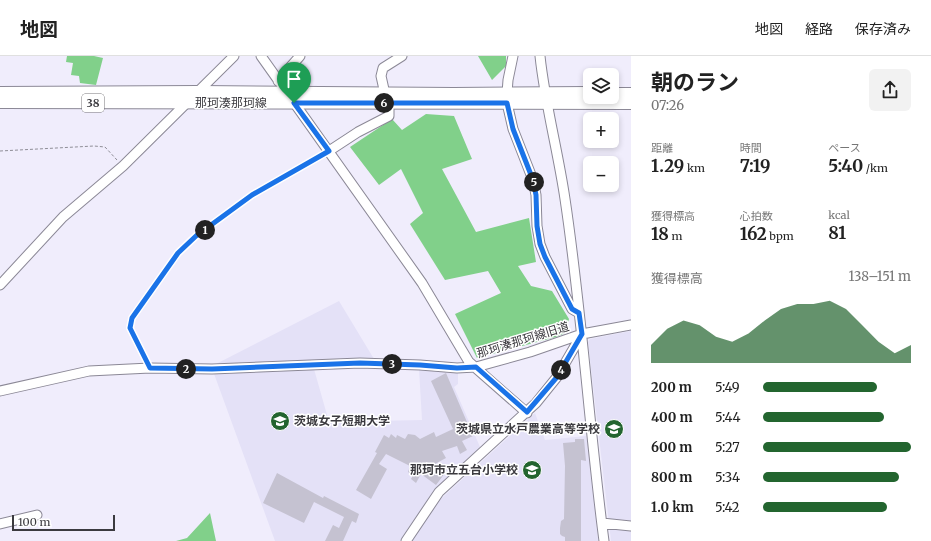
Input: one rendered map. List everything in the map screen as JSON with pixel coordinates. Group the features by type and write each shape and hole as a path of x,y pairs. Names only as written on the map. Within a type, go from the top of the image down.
{"main road":[{"name":"那珂湊那珂線","path":"0,93 199,92 290,98 546,98 631,103"},
{"name":"那珂湊那珂線","path":"546,98 583,94"},
{"path":"619,94 631,94"},
{"name":"那珂湊那珂線","path":"0,102 186,103 290,98"}],"street":[{"path":"0,285 63,217 123,166 234,56"},
{"path":"261,56 422,283 469,362 527,412"},
{"path":"278,81 300,56"},
{"path":"329,151 358,132 389,116 387,99 381,76 383,68 402,56"},
{"path":"513,56 508,80 507,98 513,129 533,180 536,195 537,226 540,244 545,257 572,309 579,313"},
{"name":"那珂湊那珂線旧道","path":"0,391 90,371 150,368 212,369 360,363 457,368 476,367 530,352 582,334 565,198 546,98 540,56"},
{"path":"582,334 631,326"},
{"path":"406,541 439,492 527,412 557,377 582,334"},
{"path":"582,334 604,541"},
{"path":"0,524 37,515"},
{"path":"602,522 631,526"}],"path":[{"path":"0,151 100,146 105,147 123,166"},
{"path":"150,368 130,328 132,318 178,253 196,236 252,195 329,151"}],"shaded area":[{"name":"茨城女子短期大学","path":"339,301 374,359 312,362 329,422 422,420 419,369 458,371 458,384 454,387 480,447 434,490 400,541 275,541 213,371 214,365"},
{"name":"茨城県立水戸農業高等学校","path":"631,331 631,541 611,541 588,342 590,339"},
{"name":"那珂市立五台小学校","path":"535,413 545,440 586,436 590,452 598,541 412,541 433,506"}],"green space":[{"path":"67,56 94,56 103,58 96,85 80,83 79,76 71,75 73,63 66,62"},
{"path":"478,56 506,56 506,66 492,80"},
{"path":"426,114 454,116 472,159 442,169 476,232 529,218 536,262 518,266 531,286 552,291 569,319 565,333 556,337 477,358 455,314 501,293 488,271 445,280 410,224 423,213 401,169 379,185 350,147 392,119 402,130"},
{"path":"210,513 216,541 176,541 187,538"}],"building":[{"path":"446,373 473,436 462,441 467,450 460,454 457,446 442,451 446,458 433,465 445,473 436,485 421,474 416,483 411,479 413,475 408,472 410,466 386,454 379,464 387,469 371,499 356,490 377,453 375,452 384,435 389,438 391,434 396,438 397,435 405,439 408,434 415,435 420,439 434,432 436,437 453,429 431,381"},
{"path":"575,439 584,439 586,461 581,460 581,541 565,541 565,537 560,534 561,521 564,519 565,466 563,443 575,442"},
{"path":"277,473 323,498 324,496 359,514 356,523 352,521 343,541 325,541 333,525 339,528 344,517 314,502 304,523 263,503"}],"place":[{"name":"茨城女子短期大学","path":"280,421"},
{"name":"茨城県立水戸農業高等学校","path":"614,429"},
{"name":"那珂市立五台小学校","path":"532,470"}],"route":[{"path":"294,103 507,103 513,129 533,180 536,195 537,226 540,244 568,304 572,309 579,313 582,334 557,377 547,391 527,412 476,367 457,368 360,363 212,369 150,368 132,334 130,328 132,318 178,253 196,236 252,195 329,151 294,103"}]}
